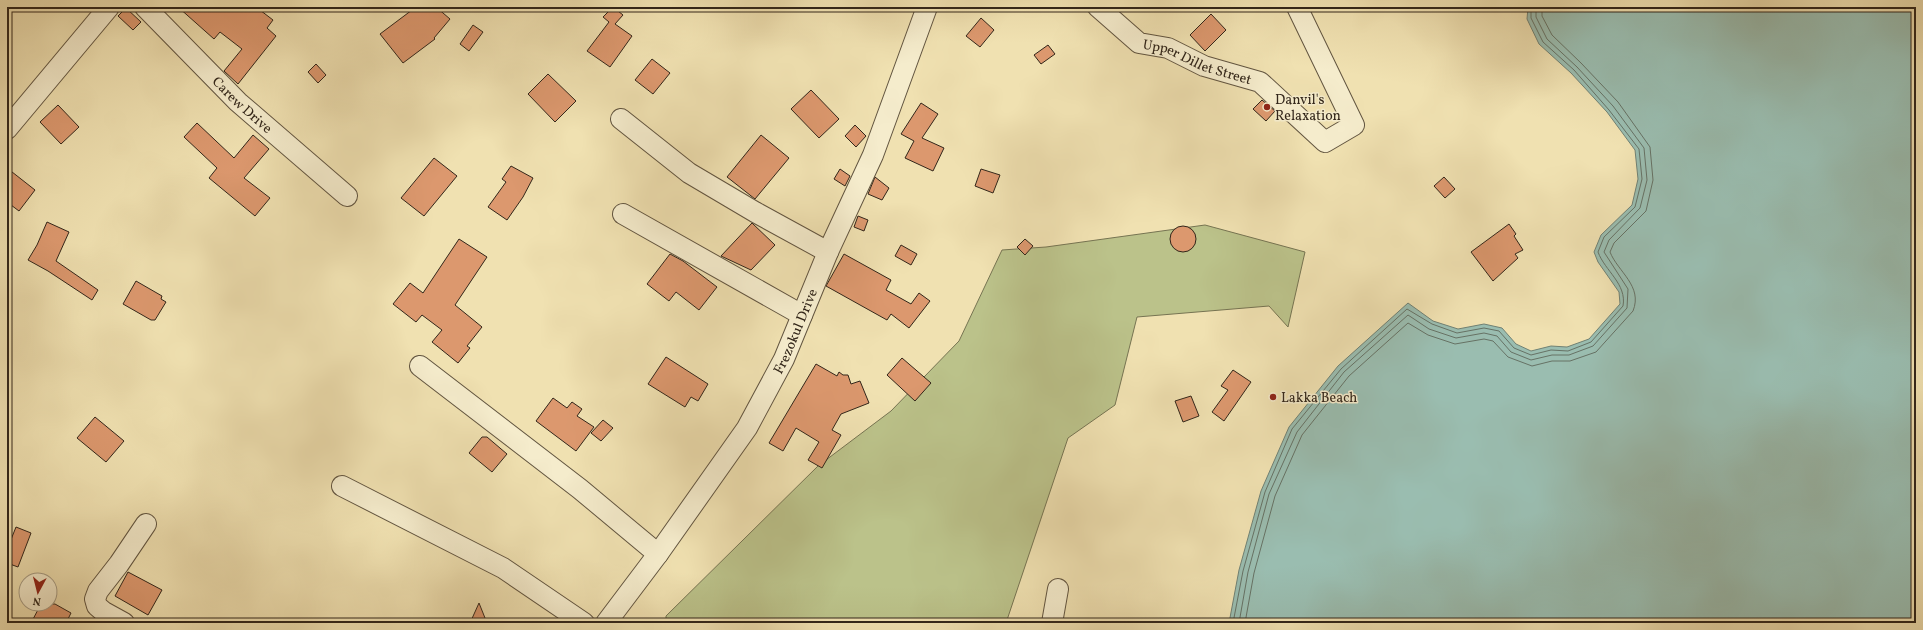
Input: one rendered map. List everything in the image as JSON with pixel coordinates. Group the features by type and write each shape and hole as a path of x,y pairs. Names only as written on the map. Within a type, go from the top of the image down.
{"street":[{"path":"7,129 109,7"},
{"name":"Carew Drive","path":"145,7 238,102 347,196"},
{"name":"Frezokul Drive","path":"606,623 658,554 747,428 784,359 828,252 873,155 927,7"},
{"name":"Upper Dillet Street","path":"1098,7 1139,43 1168,48 1204,66 1260,82 1324,142 1354,125 1296,7"},
{"path":"621,120 689,172 755,212 828,252"},
{"path":"623,214 802,315"},
{"path":"420,366 580,489 658,554"},
{"path":"342,486 503,568 584,623"},
{"path":"124,623 104,612 97,606 95,599 98,591 119,564 146,524"},
{"path":"1052,623 1058,589"}],"green space":[{"path":"1205,225 1305,252 1288,327 1269,306 1137,317 1115,405 1068,438 1006,623 666,623 666,616 818,466 891,411 959,341 1002,250 1046,247"}],"water":[{"path":"1528,7 1916,7 1916,623 1229,623 1239,570 1261,491 1289,427 1338,366 1408,303 1433,321 1458,329 1484,324 1502,328 1516,344 1531,351 1551,346 1567,347 1589,339 1620,304 1619,292 1598,262 1594,252 1601,235 1632,205 1638,179 1635,150 1607,112 1571,73 1539,44 1527,19"}],"building":[{"path":"178,7 256,7 273,20 267,28 276,36 238,84 224,71 242,49 220,32 214,39"},
{"path":"416,7 436,7 450,19 434,38 435,39 403,63 380,34"},
{"path":"613,7 623,15 615,24 632,36 610,67 587,51 609,22 603,17"},
{"path":"126,8 141,22 133,30 118,16"},
{"path":"1211,14 1226,30 1205,51 1190,35"},
{"path":"981,18 994,30 980,47 966,36"},
{"path":"473,25 483,32 469,51 460,44"},
{"path":"1048,45 1055,54 1041,64 1034,55"},
{"path":"652,59 670,73 653,94 635,80"},
{"path":"316,64 326,75 318,83 308,72"},
{"path":"548,74 576,101 555,122 528,94"},
{"path":"811,90 839,119 819,138 791,109"},
{"name":"Danvil's Relaxation","path":"1262,100 1275,111 1266,121 1253,109"},
{"path":"921,103 938,114 922,138 944,148 933,171 905,158 914,141 901,134"},
{"path":"58,105 79,127 61,144 40,122"},
{"path":"197,123 234,158 253,135 269,149 244,178 270,198 255,216 209,178 217,168 184,137"},
{"path":"855,125 866,136 856,147 845,136"},
{"path":"761,135 789,158 755,199 727,177"},
{"path":"434,158 457,176 424,216 401,198"},
{"path":"511,166 533,178 523,197 507,220 488,207 506,182 502,179"},
{"path":"7,168 35,190 19,211 7,202"},
{"path":"840,169 850,176 845,186 834,179"},
{"path":"981,169 1000,175 993,193 975,186"},
{"path":"875,177 889,188 882,200 868,194"},
{"path":"1444,177 1455,189 1445,198 1434,186"},
{"path":"858,216 868,220 864,231 854,227"},
{"path":"47,222 69,232 56,261 98,290 92,300 48,271 28,260 37,245"},
{"path":"752,223 775,245 751,270 721,256"},
{"path":"1509,224 1516,234 1514,236 1523,250 1515,254 1518,258 1493,281 1471,252"},
{"path":"1183,226 1193,229 1196,239 1193,249 1183,252 1173,249 1170,239 1173,229"},
{"path":"459,239 487,257 455,305 482,327 467,346 470,348 458,363 432,342 442,330 422,315 416,322 393,304 410,283 423,293"},
{"path":"1025,239 1033,246 1025,255 1017,247"},
{"path":"901,245 917,254 911,265 895,256"},
{"path":"670,254 683,261 717,287 699,310 676,292 669,301 647,284"},
{"path":"844,254 891,280 886,290 911,304 919,293 930,301 909,328 891,314 887,320 826,286"},
{"path":"136,281 162,296 161,299 166,302 155,320 151,320 123,304"},
{"path":"666,357 708,384 698,401 691,397 685,407 648,384"},
{"path":"902,358 931,383 915,401 887,375"},
{"path":"816,364 837,376 839,372 843,375 848,375 851,384 860,381 869,403 841,414 832,430 841,435 822,468 808,460 819,442 796,428 783,451 769,443"},
{"path":"1233,370 1251,382 1224,421 1212,412 1228,390 1221,386"},
{"path":"1191,396 1199,416 1183,422 1175,401"},
{"path":"553,398 567,408 572,402 582,409 577,416 594,427 576,451 536,421"},
{"path":"95,417 124,441 106,462 77,438"},
{"path":"603,420 613,428 601,441 591,433"},
{"path":"482,437 487,437 507,454 492,472 469,453"},
{"path":"16,527 31,533 18,567 7,563 7,541 10,542"},
{"path":"128,572 162,590 148,615 115,596"},
{"path":"479,603 487,623 470,623"},
{"path":"58,606 71,613 66,623 31,623 37,612 58,612"}],"place":[{"name":"Danvil's Relaxation","path":"1267,107"},
{"name":"Lakka Beach","path":"1273,397"}]}
